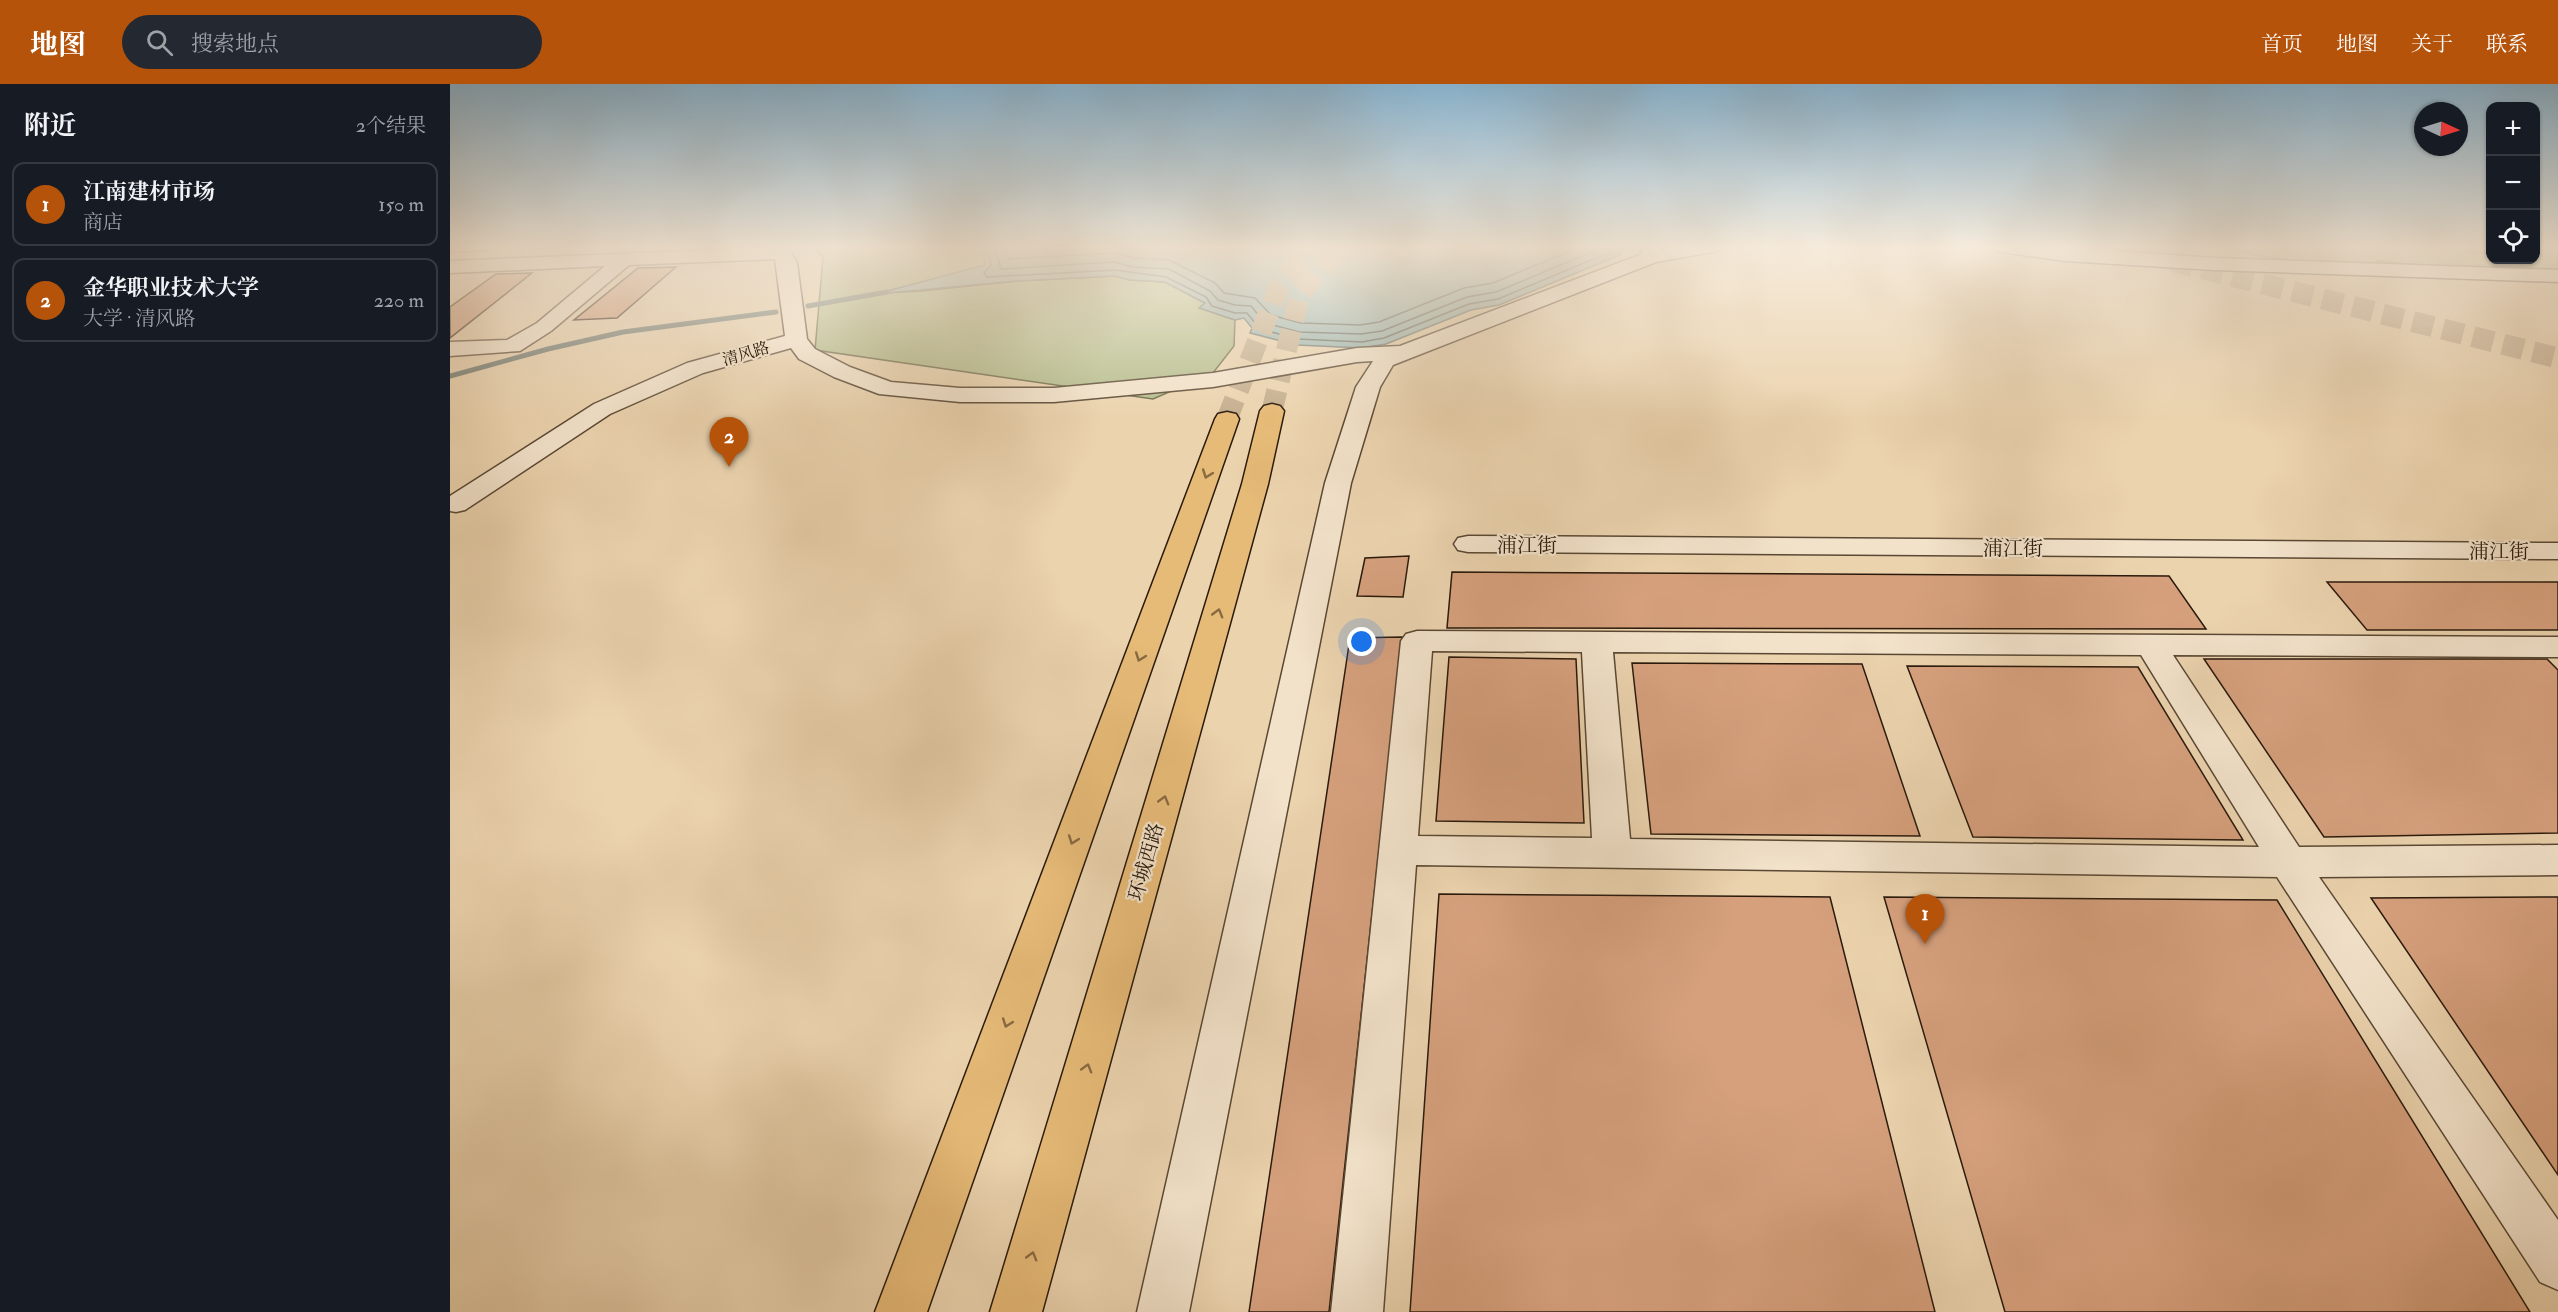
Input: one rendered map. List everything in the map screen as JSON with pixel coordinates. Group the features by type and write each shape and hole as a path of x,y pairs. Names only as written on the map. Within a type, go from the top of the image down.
{"main road":[{"name":"环城西路","path":"1016,1312 1256,484 1272,411"},
{"path":"901,1312 1227,419"}],"street":[{"path":"450,349 512,346 544,327 572,303"},
{"name":"清风路","path":"452,509 602,409 695,368 796,340 792,303"},
{"path":"1163,1312 1338,483 1368,387 1385,360 1523,303"},
{"path":"796,340 807,354 842,372 887,389 960,395 1054,395 1201,381 1357,355 1402,353"},
{"name":"浦江街","path":"1468,544 2558,551"},
{"path":"1357,1312 1417,641 2557,647"},
{"path":"1597,642 1612,853"},
{"path":"2151,646 2288,862 2558,1264"},
{"path":"1398,850 2288,862 2558,860"}],"green space":[{"path":"819,303 1205,303 1200,308 1235,320 1234,346 1213,373 1153,399 815,350"}],"water":[{"path":"1205,303 1503,303 1471,310 1386,344 1362,348 1297,345 1250,333 1252,328 1244,318 1235,320 1199,308"}],"building":[{"path":"455,303 494,303 450,338 450,307"},
{"path":"595,303 634,303 617,318 574,320"},
{"path":"1409,556 1403,597 1357,596 1365,558"},
{"path":"1452,572 2169,576 2206,629 1447,628"},
{"path":"2327,582 2558,582 2558,630 2367,630"},
{"path":"1402,637 1329,1312 1249,1312 1350,638"},
{"path":"1449,657 1576,659 1584,823 1436,821"},
{"path":"2204,659 2547,659 2558,670 2558,833 2324,837"},
{"path":"1632,663 1862,664 1920,836 1651,834"},
{"path":"1907,666 2138,667 2243,840 1973,837"},
{"path":"1439,894 1830,897 1935,1312 1410,1312"},
{"path":"1884,897 2277,900 2530,1312 2005,1312"},
{"path":"2558,897 2558,1175 2371,898"}],"waterway":[{"path":"808,306 823,303"},
{"path":"450,376 548,349 623,332 776,312"}],"tunnel":[{"path":"1227,419 1272,303"},
{"path":"1272,411 1298,303"},
{"path":"2340,303 2558,358"}],"place":[{"name":"金华职业技术大学","path":"729,467"},
{"name":"江南建材市场","path":"1925,944"}]}
